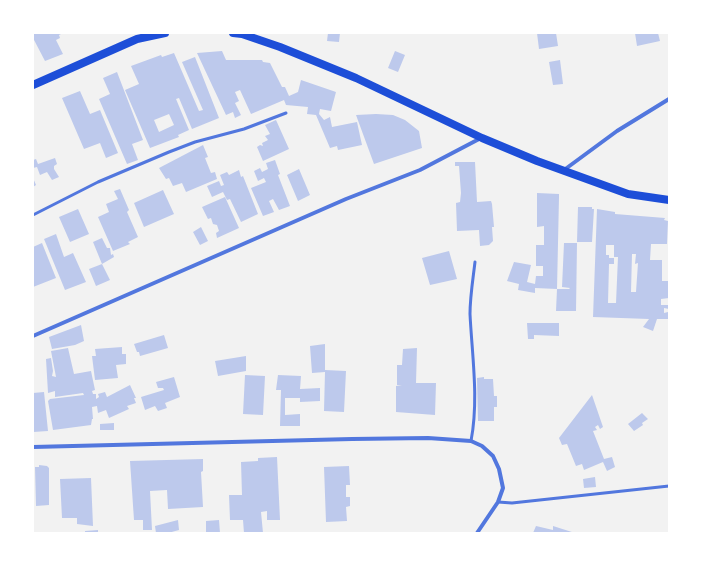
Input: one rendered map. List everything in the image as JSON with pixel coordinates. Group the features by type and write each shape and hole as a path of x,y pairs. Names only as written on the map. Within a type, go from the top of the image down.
{"main road":[{"path":"33,85 136,36 166,33"},
{"path":"233,33 242,34 274,45 356,78 482,138 564,170 628,194 669,200"}],"street":[{"path":"564,170 617,131 669,99"},
{"path":"33,336 346,198 420,170 482,138"},
{"path":"33,447 352,439 428,438 471,440 482,446 492,456 499,470 503,488 498,502 477,533"}],"lane":[{"path":"33,215 98,182 156,157 195,142 244,129 286,113"},
{"path":"471,440 473,428 474,394 470,312 475,262"},
{"path":"498,502 512,503 669,486"}],"building":[{"path":"33,33 63,33 59,35 60,38 56,40 63,54 45,61 33,38"},
{"path":"328,33 340,33 339,42 327,41"},
{"path":"537,33 556,33 558,46 539,49"},
{"path":"635,33 658,33 660,41 637,46"},
{"path":"222,51 226,60 262,60 263,62 270,63 282,87 285,87 289,96 298,92 301,80 336,92 331,111 320,109 319,114 324,120 330,117 332,127 357,122 362,145 338,150 337,146 330,148 316,115 307,114 308,107 286,105 284,100 251,114 240,90 235,92 239,101 235,103 241,115 235,118 233,112 226,115 197,53"},
{"path":"395,51 405,55 398,72 388,68"},
{"path":"174,53 199,111 203,110 182,62 195,57 219,118 192,129 179,98 176,99 189,130 178,135 179,137 150,148 125,90 139,84 131,66 161,55 162,57","holes":["169,114 174,125 159,132 154,120"]},
{"path":"560,60 563,84 553,85 549,62"},
{"path":"117,72 143,140 132,144 138,160 127,164 99,99 110,94 103,78"},
{"path":"80,91 90,114 100,110 118,153 106,158 100,143 84,149 62,98"},
{"path":"356,115 393,115 405,120 419,131 422,148 374,164"},
{"path":"276,120 289,149 263,161 257,147 260,145 263,146 262,143 268,140 265,136 270,134 265,125"},
{"path":"203,145 208,157 205,158 211,173 215,172 217,179 186,192 182,183 173,186 169,178 166,179 159,168"},
{"path":"55,158 57,164 54,166 54,169 59,177 52,180 47,172 40,175 37,167 33,168 33,160 36,159 38,164"},
{"path":"275,160 280,174 278,175 290,206 279,210 273,199 269,201 274,212 263,216 251,188 266,182 264,178 258,181 254,171 260,168 262,172 268,169 266,163"},
{"path":"455,162 475,162 477,202 491,201 494,227 492,227 493,241 489,245 480,246 479,230 457,231 456,203 460,202 461,193 459,166 455,166"},
{"path":"299,169 310,195 298,201 287,175"},
{"path":"239,170 241,177 243,176 258,214 241,222 230,199 227,200 223,192 212,197 207,186 219,181 221,186 224,185 220,175 227,172 229,175"},
{"path":"33,178 36,185 33,187"},
{"path":"120,189 129,210 127,212 138,237 128,242 130,244 113,251 98,217 109,212 106,204 118,199 114,191"},
{"path":"163,190 174,214 144,227 134,203"},
{"path":"537,193 559,194 559,197 557,289 535,288 535,293 518,290 519,284 507,281 514,262 531,265 527,282 535,284 536,276 543,276 543,266 536,266 536,245 544,245 544,226 537,227"},
{"path":"225,197 239,228 217,238 216,233 219,231 217,225 213,224 211,218 208,219 202,207"},
{"path":"578,207 592,207 592,209 594,209 592,242 577,242"},
{"path":"78,209 89,234 70,242 59,217"},
{"path":"597,209 615,212 615,214 665,218 664,220 668,221 667,244 651,244 650,260 662,260 662,281 669,281 669,298 661,299 661,305 669,305 669,309 664,308 664,313 668,312 668,319 657,319 653,331 643,327 649,319 593,317","holes":["606,245 614,245 614,257 618,257 616,303 608,303 609,264 614,264 614,258 609,258 609,255 606,255","632,254 636,254 635,264 638,263 636,292 631,292"]},
{"path":"201,227 208,241 200,245 193,232"},
{"path":"56,234 64,257 73,253 86,282 65,290 44,239"},
{"path":"102,238 107,248 110,248 111,255 113,254 114,257 102,264 93,242"},
{"path":"42,243 56,278 33,287 33,247"},
{"path":"564,243 577,243 576,311 556,311 557,289 570,288 562,287"},
{"path":"449,251 457,279 430,285 422,258"},
{"path":"102,264 110,280 96,286 89,269"},
{"path":"527,323 559,323 559,336 534,335 534,339 528,339"},
{"path":"81,325 84,341 75,345 52,349 49,337"},
{"path":"164,335 168,348 140,356 139,352 137,352 134,344"},
{"path":"325,344 325,370 346,371 344,412 324,411 325,372 312,373 310,346"},
{"path":"122,347 122,354 126,354 126,364 116,365 118,378 95,380 92,356 96,356 95,349"},
{"path":"68,348 74,374 91,371 95,390 92,391 93,394 96,394 96,399 99,397 98,394 105,392 107,397 130,385 136,398 134,398 136,403 127,406 129,409 109,418 106,410 98,413 97,406 92,407 93,419 91,425 53,430 48,401 50,399 84,395 83,393 55,397 55,391 48,393 46,359 51,358 53,371 52,376 56,377 51,351"},
{"path":"417,348 416,383 436,383 435,415 396,412 396,386 402,385 397,385 397,365 402,365 403,349"},
{"path":"246,356 246,371 218,376 215,361"},
{"path":"245,375 265,376 263,415 243,414"},
{"path":"278,375 301,376 300,389 320,388 320,401 300,402 300,398 285,398 285,415 300,414 300,426 280,426 281,390 276,390"},
{"path":"174,377 180,397 165,403 167,408 158,411 155,406 145,410 141,397 164,390 163,388 158,388 156,382"},
{"path":"484,377 484,379 493,379 494,396 497,396 497,407 494,407 494,421 478,421 477,378"},
{"path":"44,392 48,431 33,432 33,393"},
{"path":"592,395 603,427 600,429 598,425 595,427 597,430 593,431 604,459 612,457 615,467 607,471 603,462 584,470 582,464 576,466 567,444 562,445 559,438"},
{"path":"642,413 648,419 642,423 643,425 634,431 628,424"},
{"path":"114,423 114,430 100,430 100,424"},
{"path":"277,457 280,520 267,520 267,511 261,512 263,533 244,533 243,520 230,520 229,495 242,495 241,462 258,461 258,458"},
{"path":"203,459 203,471 201,472 203,507 168,509 167,490 150,491 152,530 143,530 143,520 134,520 130,461"},
{"path":"39,465 47,466 49,468 49,505 36,506 35,467 39,467"},
{"path":"349,466 350,485 346,485 346,497 350,497 350,506 346,507 347,521 326,522 324,467"},
{"path":"595,477 596,487 584,488 583,479"},
{"path":"91,478 93,526 77,524 77,518 62,518 60,479"},
{"path":"178,520 179,530 168,533 156,533 155,526"},
{"path":"219,520 220,533 206,533 206,521"},
{"path":"536,526 553,530 553,526 575,533 533,533"},
{"path":"98,530 98,533 85,533 85,531"}]}
